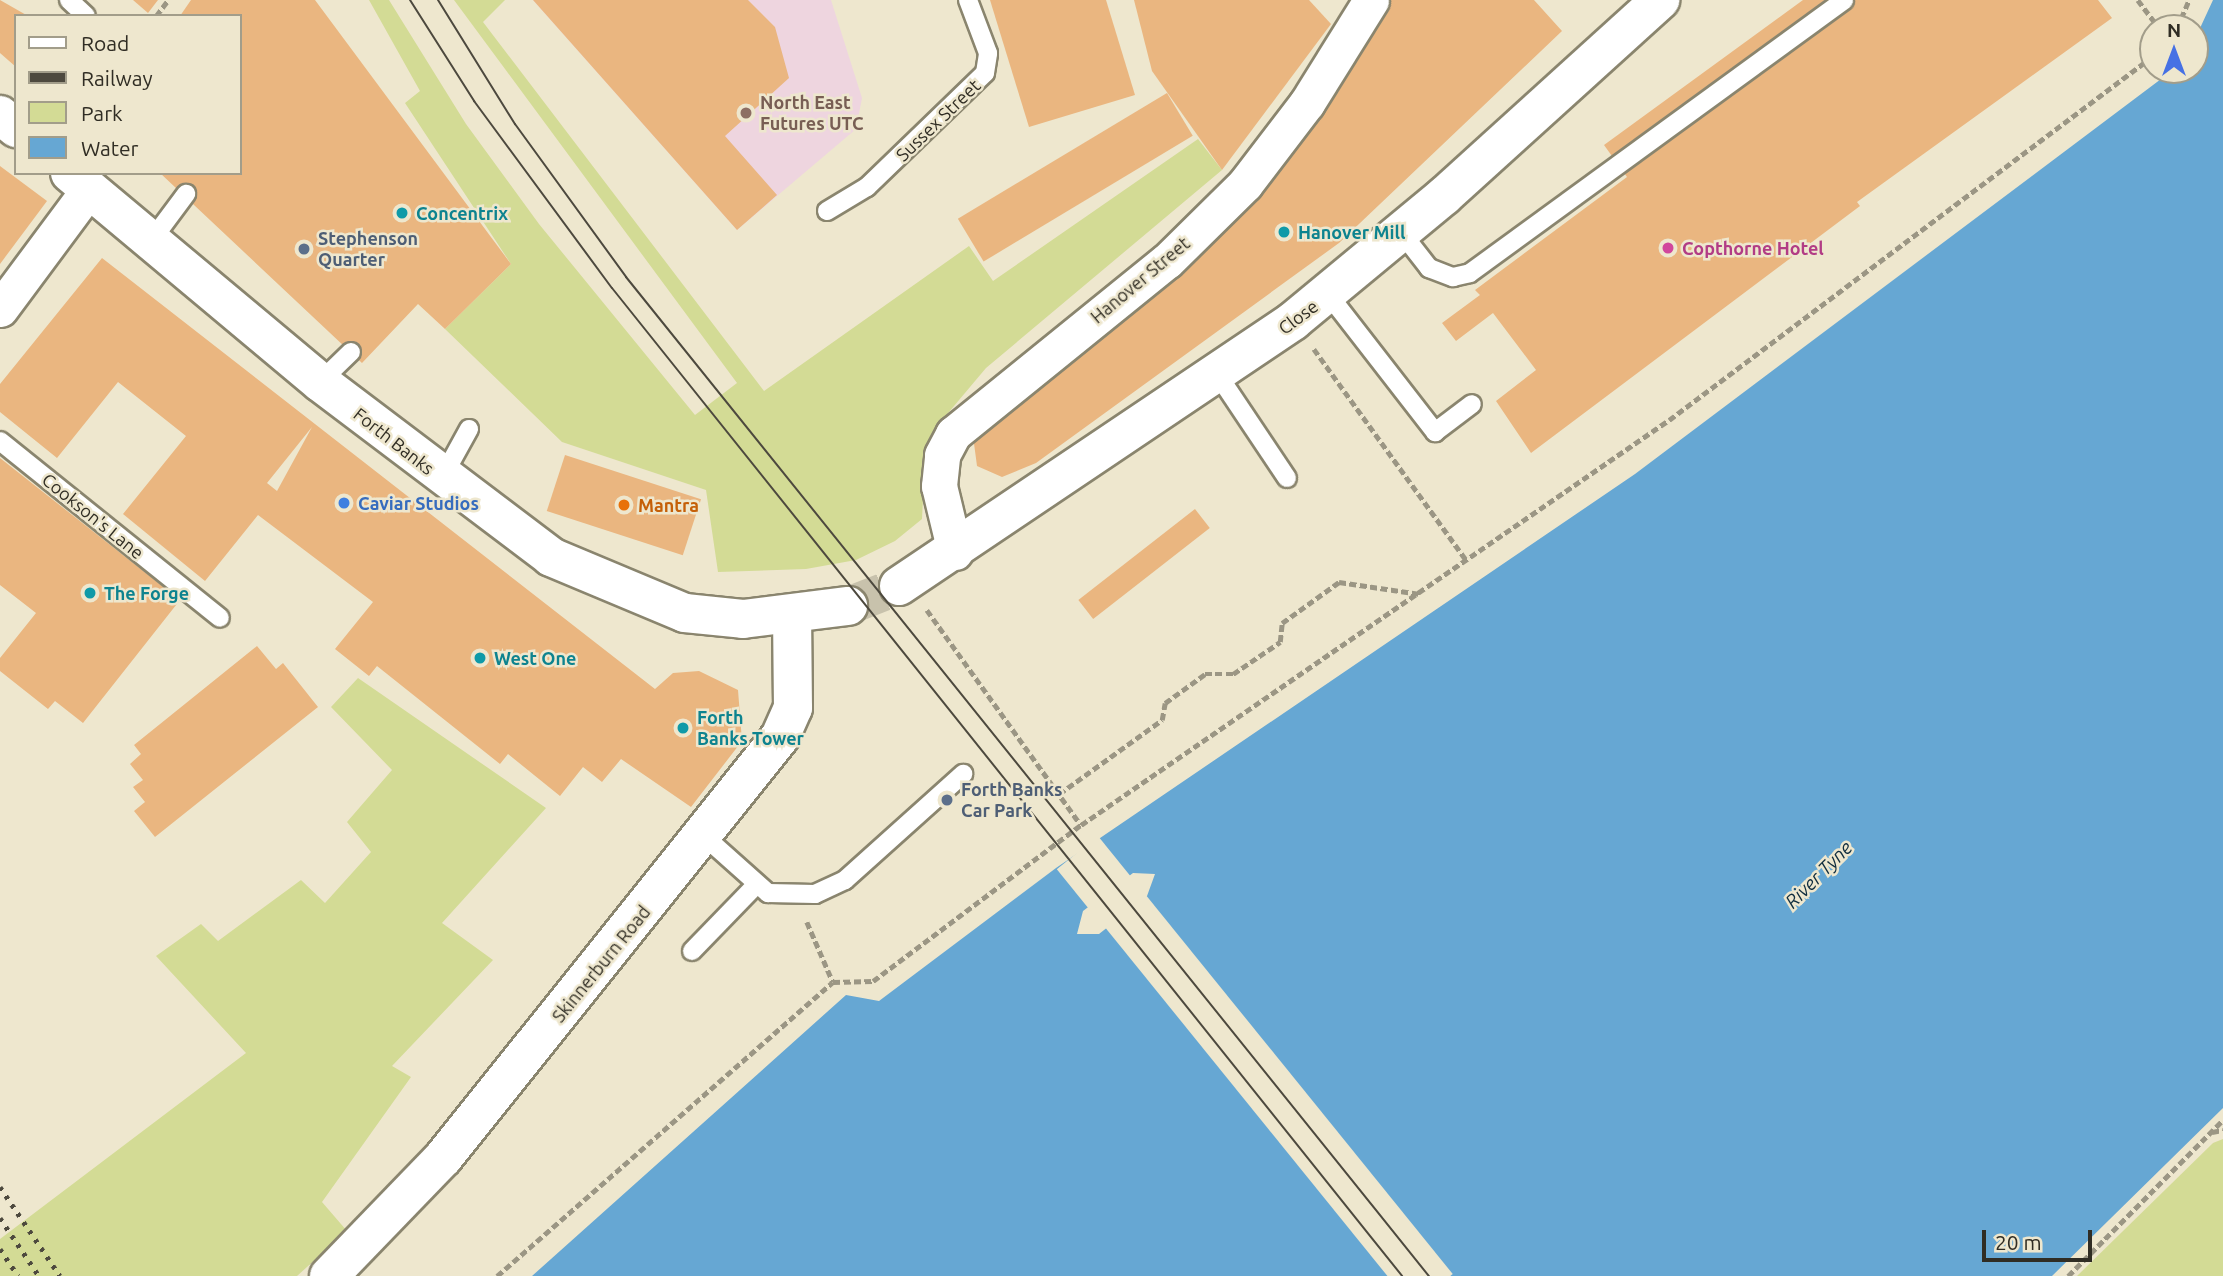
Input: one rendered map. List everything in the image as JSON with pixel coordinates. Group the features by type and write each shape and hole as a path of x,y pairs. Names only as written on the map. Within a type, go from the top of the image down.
{"main road":[{"name":"Close","path":"903,583 955,552 1219,375 1293,321 1401,232 1660,0"},
{"path":"0,115 14,126"},
{"name":"Forth Banks","path":"79,181 320,382 442,478 551,556 685,613 792,616 848,606"},
{"name":"Skinnerburn Road","path":"329,1276 443,1158 704,836 780,737 793,708 792,616"}],"street":[{"name":"Hanover Street","path":"955,552 939,486 942,454 953,434 1167,261 1244,184 1307,103 1371,0"},
{"path":"0,309 79,181"}],"lane":[{"path":"69,0 84,14"},
{"name":"Sussex Street","path":"827,211 867,187 985,73 988,53 968,0"},
{"path":"1401,232 1429,268 1453,277 1470,273 1844,0"},
{"path":"151,241 187,194"},
{"path":"1328,294 1435,432 1472,404"},
{"path":"320,382 351,352"},
{"path":"1219,375 1287,478"},
{"path":"442,478 469,429"},
{"name":"Cookson's Lane","path":"0,441 219,618"},
{"path":"704,836 757,884 790,897 845,880 963,774"},
{"path":"692,951 757,884"}],"path":[{"path":"158,14 169,0"},
{"path":"497,1276 832,982 873,981 1081,825 1421,594 1669,420 2139,67"},
{"path":"1293,321 1467,561"},
{"path":"1059,794 1162,720 1165,703 1205,674 1233,674 1280,642 1282,622 1339,582 1421,594"},
{"path":"903,583 1081,825"},
{"path":"806,917 832,982"},
{"path":"2068,1276 2223,1120"},
{"path":"2211,1133 2223,1130"}],"shaded area":[{"name":"North East Futures UTC","path":"533,0 831,0 862,98 856,129 737,230"}],"green space":[{"path":"369,0 389,0 466,124 539,224 695,415 737,383 454,0 505,0 483,22 764,391 969,246 993,281 1198,139 1222,170 986,368 938,425 925,458 922,519 895,541 856,560 806,569 718,572 706,490 562,442 445,329 511,264 405,103 420,91"},
{"path":"358,678 546,808 442,923 493,960 392,1066 411,1077 322,1202 347,1231 297,1276 0,1276 0,1239 246,1053 156,956 201,924 218,941 301,880 325,903 371,852 347,822 392,770 331,707"},
{"path":"2223,1139 2223,1276 2077,1276 2213,1143"}],"water":[{"name":"River Tyne","path":"2213,0 2223,0 2223,1108 2052,1276 532,1276 846,995 879,1001 1056,868 1635,474 2154,84 2209,84 2209,14 2207,14","holes":["1133,873 1155,874 1147,896 1099,934 1077,934 1083,911"]}],"pier":[{"path":"1098,836 1132,878 1091,911 1057,869"},
{"path":"1145,894 1453,1274 1387,1276 1105,927"}],"building":[{"path":"0,0 24,14 14,14 14,65 0,53"},
{"path":"133,0 158,0 148,13"},
{"name":"Concentrix","path":"191,0 315,0 511,264 445,329 418,304 362,363 162,175 242,175 242,14 181,14"},
{"name":"North East Futures UTC","path":"533,0 748,0 775,27 789,78 725,136 777,195 737,230"},
{"path":"990,0 1106,0 1135,95 1029,127"},
{"path":"1134,0 1309,0 1331,24 1222,170 1152,71"},
{"name":"Hanover Mill","path":"1391,0 1534,0 1562,31 1339,243 1036,463 1002,477 977,466 973,436 1318,113"},
{"name":"Copthorne Hotel","path":"1803,0 2098,0 2112,18 1857,202 1860,206 1531,453 1496,401 1536,370 1493,313 1456,341 1442,323 1480,295 1475,290 1627,177 1604,145"},
{"path":"1167,93 1193,136 984,262 958,219"},
{"path":"0,166 47,201 0,264"},
{"path":"102,258 655,689 673,673 699,671 738,690 742,741 691,807 621,759 602,782 583,767 560,796 508,754 500,764 377,666 369,676 335,649 373,602 258,515 205,581 123,514 186,436 118,382 57,458 0,412 0,384","holes":["312,427 277,491 267,483"]},
{"name":"Mantra","path":"565,455 701,499 683,555 547,511"},
{"name":"The Forge","path":"0,458 180,600 83,723 55,701 48,709 0,671 0,658 36,613 0,585"},
{"path":"1195,509 1210,528 1093,619 1078,600"},
{"path":"257,646 276,669 283,663 318,707 155,837 134,811 145,802 133,787 143,780 130,764 141,754 134,745"}],"tunnel":[{"path":"848,606 899,586"}],"tram line":[{"path":"410,0 474,101 612,288 1402,1276"},
{"path":"438,0 515,124 626,277 1429,1276"}],"railway":[{"path":"0,1187 60,1276"},
{"path":"0,1218 39,1276"},
{"path":"0,1249 18,1276"}],"place":[{"name":"North East Futures UTC","path":"746,113"},
{"name":"Concentrix","path":"402,213"},
{"name":"Hanover Mill","path":"1284,232"},
{"name":"Copthorne Hotel","path":"1668,248"},
{"name":"Stephenson Quarter","path":"304,249"},
{"name":"Caviar Studios","path":"344,503"},
{"name":"Mantra","path":"624,505"},
{"name":"The Forge","path":"90,593"},
{"name":"West One","path":"480,658"},
{"name":"Forth Banks Tower","path":"683,728"},
{"name":"Forth Banks Car Park","path":"947,800"}]}
